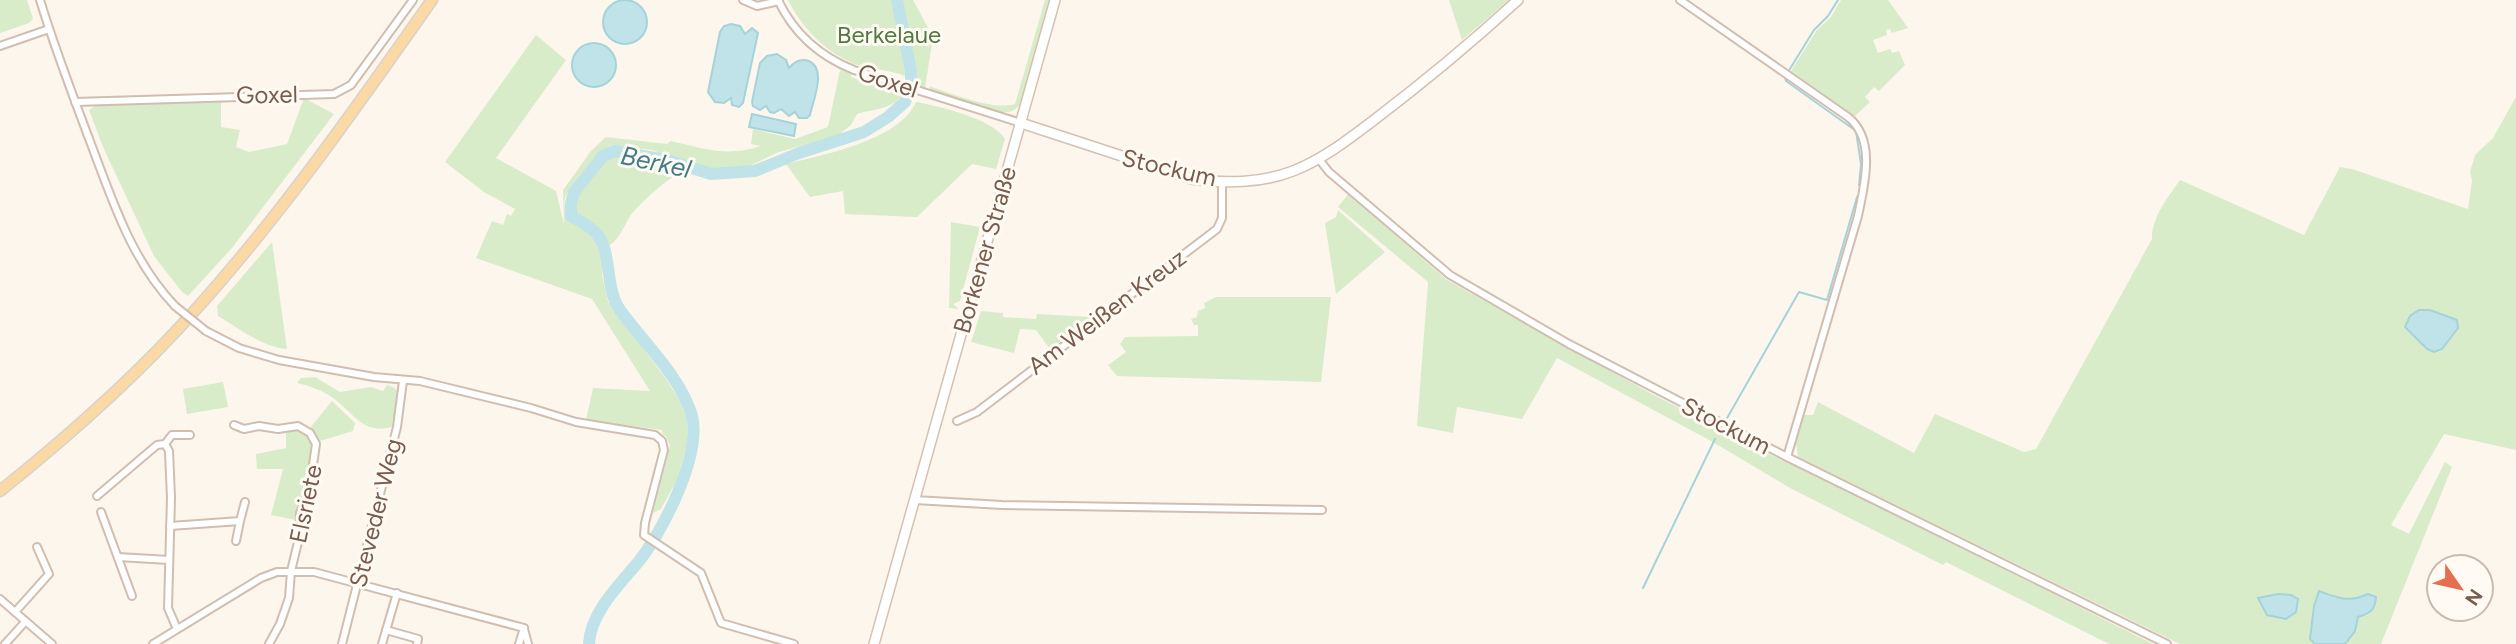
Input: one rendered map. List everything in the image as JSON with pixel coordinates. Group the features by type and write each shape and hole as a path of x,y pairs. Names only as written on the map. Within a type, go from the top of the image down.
{"main road":[{"path":"0,491 91,415 198,307 309,172 432,0"}],"street":[{"path":"40,0 75,102 130,242 152,280 174,306 206,331 257,354 403,381 419,381 531,408 576,422 658,437 664,450 645,534 701,573 721,623 794,644"},
{"name":"Goxel","path":"75,102 334,94 351,85 413,0"},
{"name":"Goxel","path":"743,0 757,6 779,1 797,31 820,52 841,65 1021,123"},
{"name":"Borkener Straße","path":"874,644 1055,0"},
{"name":"Stockum","path":"1021,123 1192,178 1244,181 1279,176 1295,171 1346,141 1414,89 1518,0"},
{"path":"1680,0 1848,117 1857,125 1863,140 1866,178 1858,216 1787,457"},
{"path":"0,46 49,29"},
{"name":"Stockum","path":"1318,158 1329,172 1450,275 1614,368 1787,457 2167,644"},
{"name":"Am Weißen Kreuz","path":"957,421 977,412 1217,229 1222,218 1222,181"},
{"name":"Steveder Weg","path":"342,644 397,427 403,381"},
{"name":"Elsriete","path":"234,425 244,429 260,426 278,429 298,426 310,433 316,444 309,492 300,513 299,538 291,571"},
{"path":"97,496 157,445 165,444 172,435 190,435"},
{"path":"165,444 169,451 171,498 167,608 177,629"},
{"path":"915,500 1002,505 1322,510"},
{"path":"236,541 245,502"},
{"path":"102,512 132,596"},
{"path":"170,526 240,522"},
{"path":"15,612 49,574 37,547"},
{"path":"118,556 169,560"},
{"path":"269,644 286,611 291,571"},
{"path":"153,644 261,578 277,572 291,571 314,572 359,582 524,628"},
{"path":"382,644 397,593"},
{"path":"0,599 52,644"},
{"path":"5,644 25,622"},
{"path":"519,644 524,628"},
{"path":"524,628 528,644"},
{"path":"386,630 418,639 417,644"}],"green space":[{"path":"0,0 27,0 33,19 29,23 0,33"},
{"name":"Berkelaue","path":"788,0 913,0 933,37 925,88 907,82 905,76 861,66 838,56 809,31"},
{"path":"1045,0 1050,0 1021,103 1015,109 1008,112 990,110 932,92 929,86 983,103 1006,106 1015,104"},
{"path":"1449,0 1509,0 1462,40"},
{"path":"1841,0 1888,0 1908,28 1892,33 1890,29 1886,30 1887,35 1873,40 1878,53 1890,49 1892,53 1899,51 1905,65 1879,91 1874,87 1865,97 1870,102 1855,116 1789,74 1817,30 1831,17"},
{"path":"536,35 566,60 496,158 556,191 564,224 563,190 591,151 606,137 667,144 671,141 716,151 737,151 761,146 751,144 753,129 795,139 828,127 840,70 851,74 851,77 902,94 889,106 857,114 851,125 838,135 776,153 741,168 708,169 652,150 611,145 585,170 567,193 565,204 570,221 592,234 603,258 602,276 608,301 666,379 680,401 687,419 688,441 677,480 661,509 653,513 670,446 662,430 586,420 593,388 650,391 592,299 476,258 492,221 503,225 507,214 511,216 515,209 484,192 445,162"},
{"path":"2516,97 2516,450 2444,434 2391,525 2409,534 2445,462 2452,467 2381,644 2180,644 1798,457 1796,443 1804,415 1813,415 1818,402 1914,453 1935,414 2024,452 2036,449 2152,239 2154,223 2180,180 2304,235 2340,167 2468,209 2472,180 2470,172 2475,155 2493,138"},
{"path":"304,98 334,114 232,248 188,296 154,256 103,147 89,110 97,105 221,100 221,127 240,130 236,147 249,152 287,144"},
{"path":"916,102 965,114 999,132 1005,139 996,169 972,164 917,217 845,214 843,191 810,197 786,164 859,144 878,136 907,115"},
{"path":"616,155 634,156 682,171 640,205 616,240 608,246 601,234 574,210 576,196 608,158"},
{"path":"1348,194 1447,280 1650,393 2153,644 2109,644 1946,562 1943,565 1790,488 1711,441 1557,358 1522,419 1457,407 1453,433 1417,426 1428,282 1338,207"},
{"path":"1338,210 1385,252 1336,294 1325,223 1336,217"},
{"path":"951,222 980,227 960,301 953,304 959,309 949,308"},
{"path":"272,242 287,349 260,341 218,316 217,306"},
{"path":"1216,297 1331,297 1321,382 1117,376 1108,365 1126,352 1120,344 1125,337 1198,336 1198,325 1194,325 1191,319 1197,317 1198,311 1205,308 1204,303"},
{"path":"981,311 1003,313 1003,317 1036,319 1037,314 1091,317 1050,349 1036,330 1020,329 1014,353 971,342"},
{"path":"315,377 340,392 371,387 383,391 387,385 395,388 399,396 394,426 384,429 367,426 329,395 297,383 301,378"},
{"path":"223,382 228,407 187,414 183,389"},
{"path":"332,401 355,423 353,431 320,441 310,428"},
{"path":"297,430 309,437 314,450 296,520 271,515 283,469 257,469 256,454 286,448 286,431"}],"water":[{"path":"625,0 641,6 647,22 641,38 625,44 609,38 603,22 609,6"},
{"path":"724,26 740,26 745,34 752,28 758,33 743,103 739,107 732,105 731,98 724,103 715,102 708,92 720,32"},
{"path":"594,43 610,49 616,65 610,81 594,87 578,81 572,65 578,49"},
{"path":"777,54 786,60 789,68 798,61 806,60 814,65 817,71 816,94 807,118 799,118 795,112 789,116 781,109 774,113 766,106 760,110 753,106 760,63 767,56"},
{"path":"752,114 796,124 794,136 749,127"},
{"path":"2419,310 2430,310 2457,320 2458,328 2442,349 2434,352 2427,349 2405,327 2410,316"},
{"path":"2319,591 2344,598 2368,594 2376,597 2372,610 2358,617 2355,631 2345,644 2315,644 2310,639 2314,606"},
{"path":"2278,594 2291,595 2298,599 2296,612 2286,619 2267,615 2258,598"}],"waterway":[{"name":"Berkel","path":"589,644 590,633 599,612 644,554 677,496 691,452 693,433 692,416 679,387 615,300 607,258 600,239 592,229 571,216 574,192 603,156 614,151 667,160 711,174 755,171 799,153 864,132 905,102 911,82 897,0"},
{"path":"1788,72 1814,30 1828,16 1838,0"},
{"path":"1785,77 1786,81 1856,131 1861,164 1859,185"},
{"path":"1726,420 1799,292 1827,300 1857,197"},
{"path":"1643,588 1715,439"}]}
